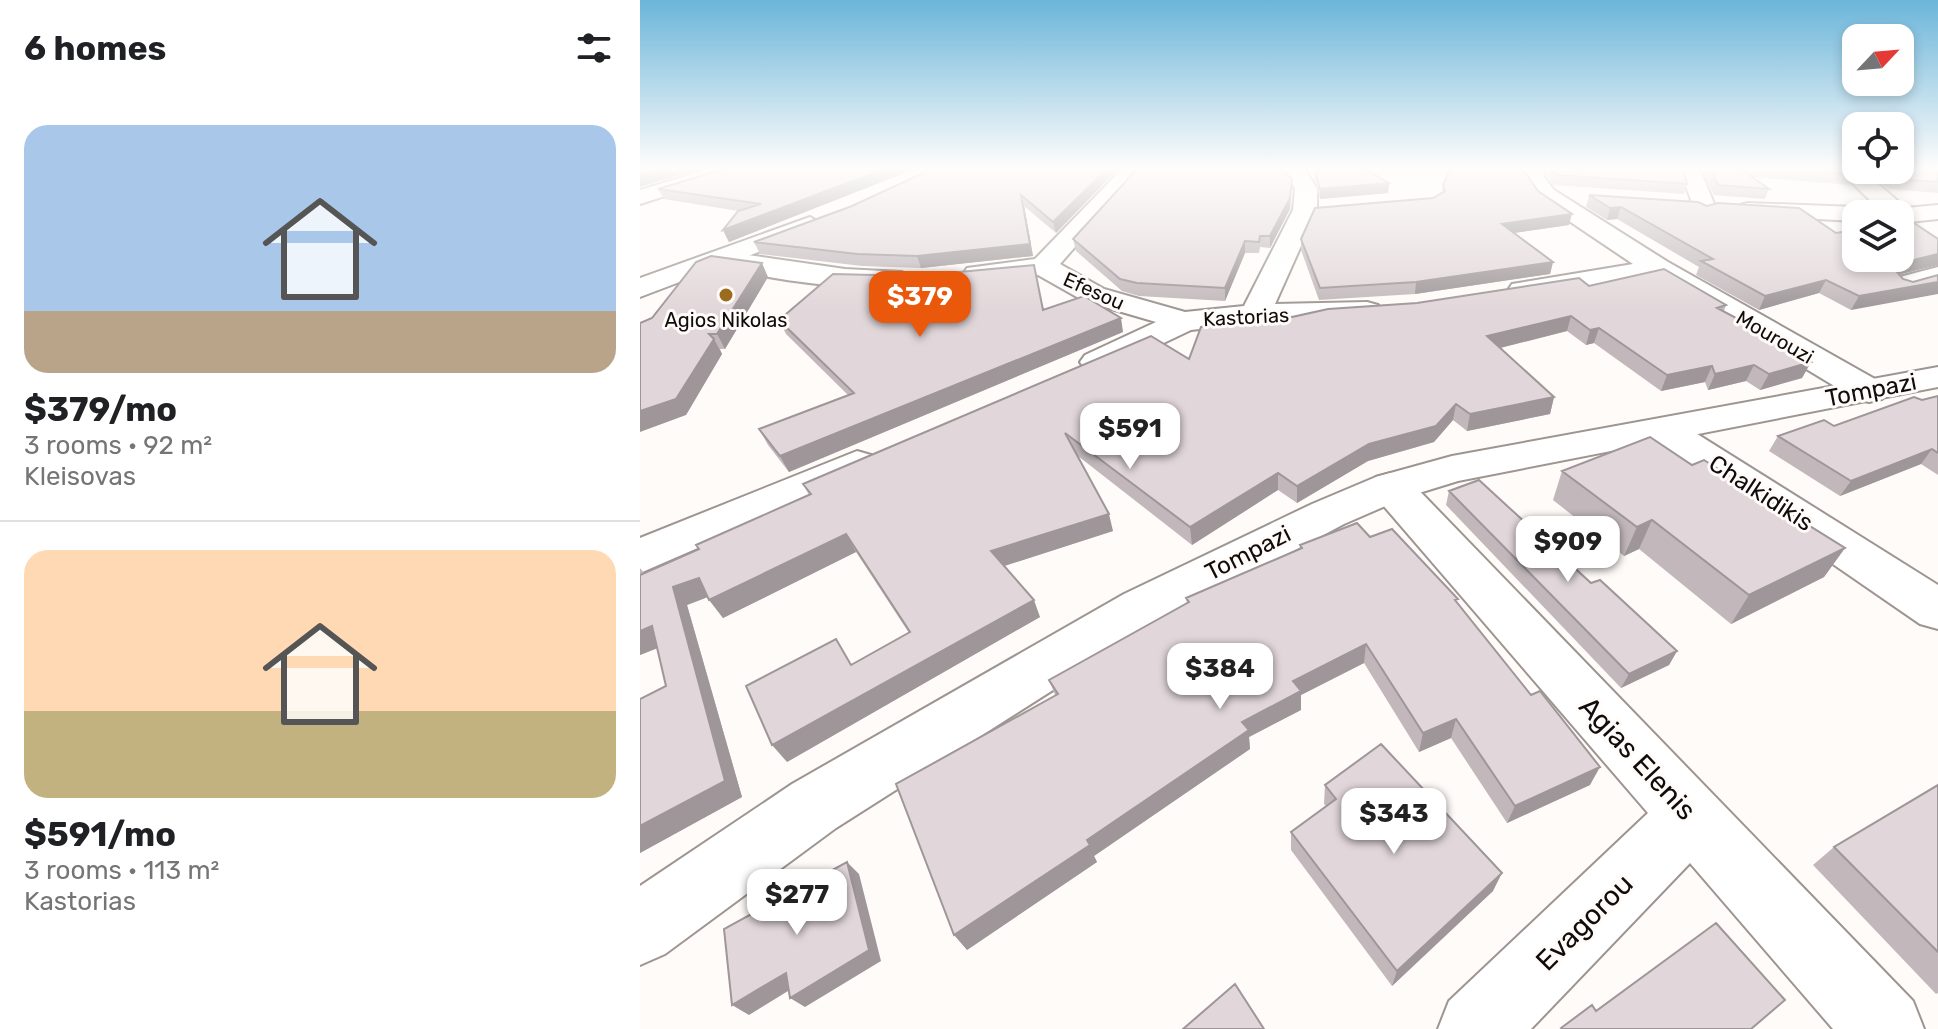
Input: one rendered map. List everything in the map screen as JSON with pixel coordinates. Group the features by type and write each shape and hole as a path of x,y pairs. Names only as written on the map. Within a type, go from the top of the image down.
{"street":[{"path":"640,288 830,216"},
{"name":"Efesou","path":"1089,216 1043,266 1094,295 1184,321"},
{"path":"1254,314 1277,274 1290,236 1310,216"},
{"name":"Mourouzi","path":"1578,216 1658,268 1869,391"},
{"path":"1914,226 1926,236"},
{"path":"720,259 845,277 933,278 1043,266"},
{"path":"1491,295 1658,268"},
{"path":"1906,284 1938,275"},
{"name":"Kastorias","path":"1069,374 1184,321 1254,314 1344,313 1401,308"},
{"name":"Tompazi","path":"640,929 814,806 1142,608 1261,546 1391,487 1452,469 1938,377"},
{"name":"Chalkidikis","path":"1664,430 1938,610"},
{"path":"640,556 897,447"},
{"name":"Agias Elenis","path":"1391,487 1885,1029"},
{"name":"Evagorou","path":"1477,1029 1691,816"}],"building":[{"path":"734,216 760,216 723,230"},
{"path":"825,216 1025,216 1030,244 917,256 857,254 754,242"},
{"path":"1094,216 1281,216 1270,236 1260,236 1259,242 1245,241 1225,288 1137,283 1120,279 1073,239"},
{"path":"1311,216 1558,216 1502,224 1553,262 1416,282 1320,288 1301,239"},
{"path":"1637,216 1811,216 1836,233 1842,232 1842,272 1897,272 1903,279 1913,282 1938,275 1938,282 1859,296 1826,280 1765,296 1701,261 1713,259"},
{"path":"1914,223 1938,239 1938,254 1914,260"},
{"path":"711,256 762,263 717,334 709,334 714,339 676,399 640,411 640,323 652,318 696,262"},
{"path":"1034,265 1043,310 1084,296 1121,318 780,456 759,429 854,393 779,320 833,274 916,276"},
{"path":"1664,269 1726,305 1717,308 1789,346 1784,347 1811,362 1769,374 1754,365 1715,374 1712,366 1667,375 1599,328 1590,330 1571,316 1487,336 1554,397 1470,414 1456,404 1436,426 1369,444 1297,486 1278,473 1190,527 1065,433 1109,514 991,551 1034,600 772,745 746,686 836,639 851,665 910,632 846,534 709,600 699,578 673,587 725,781 640,826 640,699 666,686 652,626 640,631 640,575 699,549 696,545 811,494 803,484 1151,336 1189,359 1201,327 1261,318 1265,323 1328,309 1417,303 1579,278 1589,286"},
{"path":"1938,396 1938,453 1932,449 1851,481 1778,436 1824,420 1834,426 1914,397 1922,400"},
{"path":"1650,437 1692,465 1704,460 1845,548 1749,595 1652,520 1637,527 1562,471"},
{"path":"1479,480 1591,583 1600,580 1677,651 1629,674 1449,491"},
{"path":"1357,523 1370,537 1392,529 1458,599 1455,600 1531,695 1540,691 1600,767 1515,806 1456,719 1423,733 1366,644 1293,681 1301,691 1242,722 1249,730 1087,840 1090,845 954,935 896,784 1058,694 1049,680 1189,602 1186,598 1302,548 1300,545"},
{"path":"1381,744 1502,873 1397,971 1291,832 1336,799 1325,785"},
{"path":"1938,785 1938,952 1834,847"},
{"path":"847,862 869,950 790,998 786,973 732,1005 724,929"},
{"path":"1716,923 1785,1000 1751,1029 1561,1028 1592,1005 1596,1011"},
{"path":"1235,984 1264,1029 1183,1029"}],"place":[{"name":"Agios Nikolas","path":"726,295"}]}
